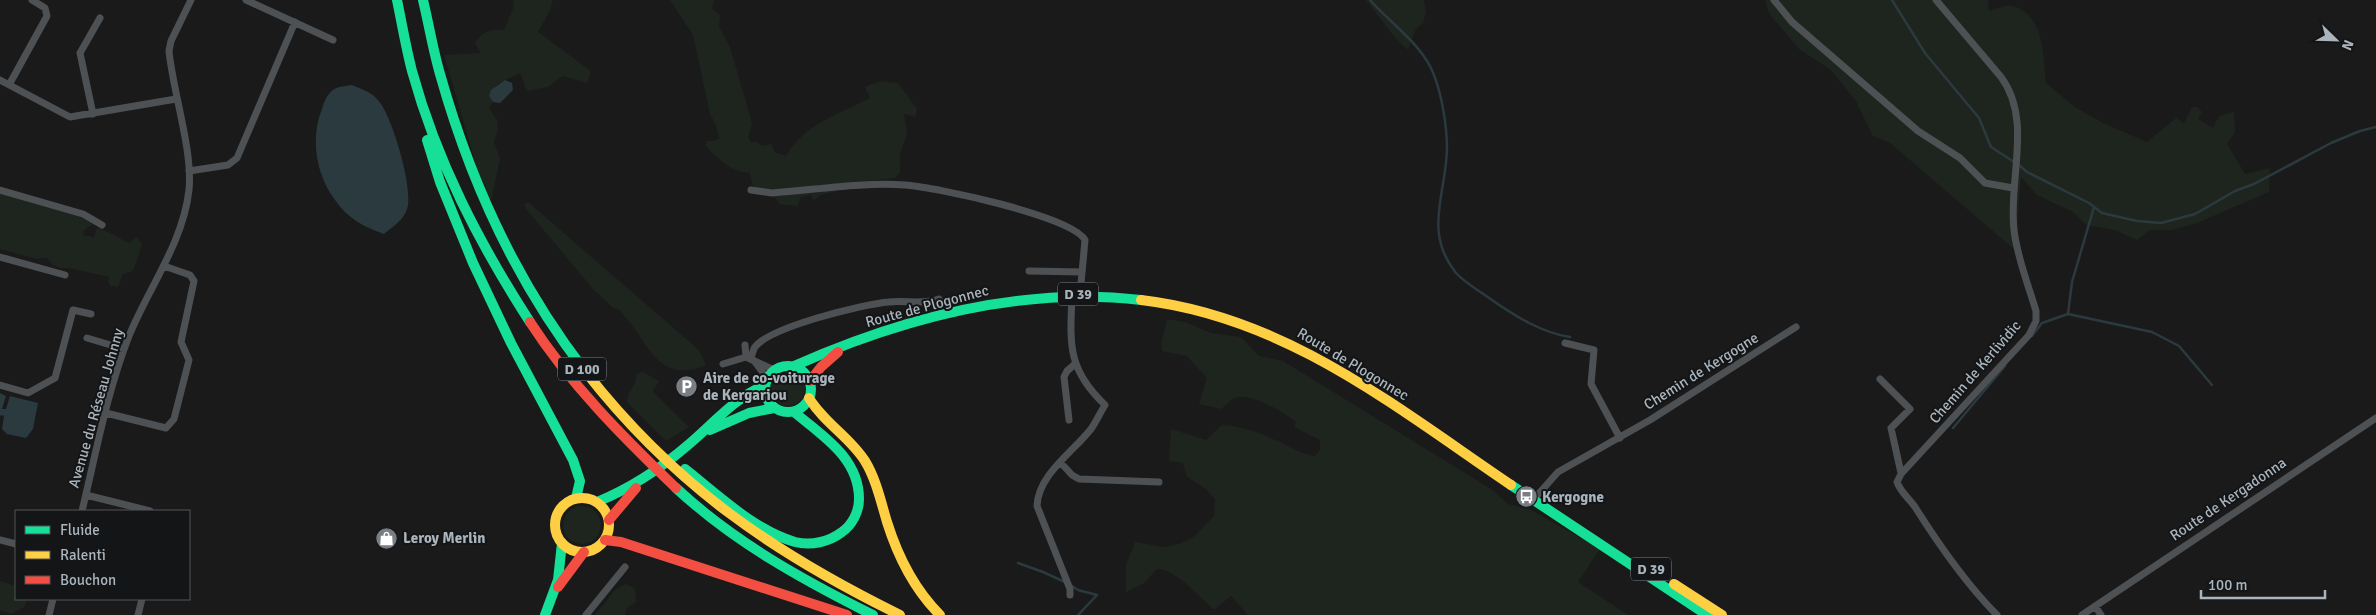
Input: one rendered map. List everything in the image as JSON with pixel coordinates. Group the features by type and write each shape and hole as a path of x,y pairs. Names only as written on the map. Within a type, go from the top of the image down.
{"main road":[{"name":"D 100","path":"397,0 408,65 445,166 473,231 524,315 588,398 646,459 731,533 796,576 873,615"},
{"name":"D 100","path":"423,0 436,62 453,120 492,220 531,293 591,381 636,431 700,491 753,532 816,572 900,615"},
{"path":"408,65 425,135 452,218 480,281 573,460 580,481 576,498"},
{"name":"Route de Plogonnec","path":"852,343 975,306 1076,294 1138,298 1181,305 1232,320 1289,342 1347,374 1707,615"},
{"name":"D 39","path":"794,366 852,343"},
{"name":"D 39","path":"810,381 827,361 852,343"},
{"path":"609,520 640,483 693,442 714,421 766,382 774,370 787,365 794,366 804,372 810,381 810,398 817,413 852,444 866,461 902,561 922,595 940,615"},
{"path":"766,382 766,399 774,408 787,413 794,412 806,404 810,398"},
{"path":"704,432 749,413 774,408"},
{"name":"D 100","path":"636,431 757,522 796,542 823,542 835,537 853,519 858,509 860,491 857,477 851,464 841,452 794,412"},
{"path":"597,502 640,483"},
{"path":"555,592 584,552 599,546 605,540 610,527 609,520 602,506 590,499 576,498 564,504 556,516 555,530 562,543 568,548 584,552"},
{"name":"Route de Plogonnec","path":"1578,527 1649,568 1722,615"},
{"path":"605,540 621,542 847,615"},
{"path":"545,615 555,592 561,566 562,543"}],"street":[{"path":"8,85 47,16 45,8 32,0"},
{"name":"Avenue du Réseau Johnny","path":"82,510 124,348 140,311 164,266 186,206 189,171 169,47 190,0"},
{"path":"246,0 333,40"},
{"path":"1774,0 1792,22 1918,131 1960,158 1985,183 2013,188"},
{"name":"Chemin de Kerlividic","path":"1936,0 2010,90 2018,129 2013,188 2014,228 2036,311 2036,321 2023,342 1901,473 1898,482 1904,495 1913,505 1947,556 1997,615"},
{"path":"93,114 80,53 100,18"},
{"path":"189,171 228,165 237,158 295,22"},
{"path":"0,80 63,115 75,118 176,99"},
{"path":"751,190 772,193 904,185 953,193 1039,216 1073,228 1085,240 1082,272 1071,323 1074,364 1087,388 1105,405 1092,429 1061,463 1042,488 1037,506 1070,589 1070,595"},
{"path":"0,190 83,214 102,225"},
{"path":"0,257 65,275"},
{"path":"106,413 166,428 174,419 189,360 181,342 194,281 190,275 164,266"},
{"path":"1029,271 1082,272"},
{"path":"749,357 755,347 767,339 822,317 882,302 923,303 939,299"},
{"path":"0,385 28,393 54,378 73,310 91,314"},
{"name":"Chemin de Kergogne","path":"1534,499 1558,472 1620,438 1796,326"},
{"path":"87,338 124,348"},
{"path":"1565,343 1594,350 1591,384 1620,438"},
{"path":"745,345 749,357 766,382"},
{"path":"723,364 749,357 774,370"},
{"path":"1069,420 1064,377 1074,364"},
{"name":"Chemin de Kerlividic","path":"1880,379 1910,409 1892,428 1901,473"},
{"name":"Route de Kergadonna","path":"2082,615 2376,418"},
{"path":"1061,463 1072,475 1079,479 1159,482"},
{"path":"86,495 146,510"},
{"path":"0,540 15,544"},
{"path":"586,615 625,567"},
{"path":"49,615 53,600"},
{"path":"138,615 142,600"},
{"path":"2096,606 2101,615"}],"shaded area":[{"path":"513,0 553,0 550,10 538,32 591,71 587,83 563,76 548,87 527,91 520,73 494,88 489,96 493,102 489,108 497,120 498,129 494,142 500,159 491,201 479,175 444,55 481,53 475,43 487,32 504,30 514,6"},
{"path":"670,0 714,0 712,8 720,15 719,26 730,47 752,123 748,138 752,143 756,141 762,146 771,144 775,152 786,156 803,135 812,128 870,98 865,87 880,81 898,83 917,109 915,117 904,114 907,134 900,154 900,173 895,178 839,184 835,192 823,194 814,200 810,195 801,197 797,206 779,204 772,194 753,186 750,173 737,170 725,164 706,146 706,141 715,141 719,138 716,125 710,114 693,35"},
{"path":"1366,0 1424,0 1426,12 1423,23 1416,29 1408,50 1391,33"},
{"path":"1765,0 1988,0 1989,11 2012,6 2023,11 2031,18 2036,27 2043,49 2046,83 2075,107 2101,122 2147,142 2176,118 2184,123 2192,107 2197,107 2202,112 2198,119 2213,128 2219,116 2234,112 2235,132 2227,144 2245,174 2270,168 2269,192 2197,223 2172,230 2150,230 2137,240 2115,230 2086,225 2073,212 2037,195 2021,177 2015,250 1890,143 1873,136 1856,101 1830,69 1800,50 1769,13"},
{"path":"505,80 512,83 513,90 500,103 493,102 489,96 491,90"},
{"path":"352,85 372,95 384,108 405,170 408,199 407,209 401,220 384,234 363,225 345,212 328,190 319,168 316,132 326,98 335,89"},
{"path":"0,192 79,216 93,224 84,230 83,235 94,237 97,228 100,228 130,243 135,238 138,238 142,245 133,271 123,274 118,287 111,286 108,282 109,277 69,268 60,268 53,265 47,258 37,259 0,249"},
{"path":"528,202 699,350 706,365 680,370 670,368 654,356 619,309 613,308 594,290 526,209 524,205"},
{"path":"1167,319 1185,322 1211,333 1241,337 1259,356 1283,361 1491,489 1508,504 1531,510 1600,549 1578,582 1628,615 1248,615 1231,596 1214,610 1179,578 1172,573 1157,569 1144,583 1126,592 1126,565 1135,542 1164,547 1179,544 1195,536 1214,516 1215,499 1206,489 1187,477 1183,463 1169,461 1171,429 1206,440 1222,425 1256,432 1310,455 1315,456 1320,450 1320,440 1294,427 1296,422 1291,418 1260,401 1237,397 1221,409 1199,404 1207,378 1187,356 1162,351 1161,344"},
{"path":"643,372 659,381 653,391 689,427 666,441 627,402 636,374"},
{"path":"788,372 800,377 805,389 800,401 788,406 776,401 771,389 776,377"},
{"path":"0,393 6,396 2,409 6,409 10,396 38,403 33,429 26,438 7,434 2,429 4,416 1,415 0,417"},
{"path":"582,506 596,511 601,525 596,539 582,544 568,539 563,525 568,511"},
{"path":"0,581 15,586 15,600 28,600 24,607 11,614 0,610"},
{"path":"626,584 635,589 636,602 627,608 625,615 595,615 615,590"}],"waterway":[{"path":"1370,0 1414,44 1429,64 1437,83 1444,111 1447,140 1446,166 1438,228 1446,258 1456,273 1464,280 1510,312 1539,328 1570,337"},
{"path":"1892,0 1925,53 1979,118 1991,147 2014,162"},
{"path":"2019,165 2027,172 2089,203 2102,213 2137,221 2161,223 2195,214 2235,191 2254,184 2331,143 2360,131 2376,127"},
{"path":"2068,314 2072,282 2094,207"},
{"path":"2032,336 2042,323 2068,314 2152,332 2179,346 2212,385"},
{"path":"1953,428 2005,366"},
{"path":"1018,563 1065,582"},
{"path":"1072,586 1078,590 1097,595 1078,615"}],"traffic: fast":[{"path":"397,0 412,71 422,105 447,170 477,232 530,322"},
{"path":"423,0 452,114 481,192 517,267 560,337 585,371"},
{"path":"427,140 440,182 473,263 511,343 573,460 580,481 576,498"},
{"path":"794,366 877,333 963,310 1007,302 1052,298 1096,297 1141,300"},
{"path":"793,366 805,372 810,380 811,389 810,398 805,406 797,411 783,412 771,406 766,398 765,384 771,372 779,367 793,366"},
{"path":"597,502 622,491 656,470 743,397 764,386"},
{"path":"710,430 749,413 774,408"},
{"path":"685,469 737,511 780,536 807,544 820,542 837,535 849,526 858,509 859,499 853,471 837,449 794,412"},
{"path":"1511,485 1707,615"},
{"path":"676,488 698,508 745,543 795,574 873,615"},
{"path":"545,615 558,580 562,543"}],"traffic: slow":[{"path":"1141,300 1194,310 1244,325 1291,345 1381,396 1511,485"},
{"path":"585,371 619,412 654,448 690,482 728,512 809,566 900,615"},
{"path":"809,398 822,415 859,452 865,461 875,483 891,535 902,560 922,594 940,615"},
{"path":"577,498 587,498 597,502 605,510 609,525 605,540 597,548 587,552 577,552 567,548 559,540 555,530 555,520 559,510 567,502 577,498"},
{"path":"1674,584 1722,615"}],"traffic: jam":[{"path":"530,322 562,367 598,409 676,488"},
{"path":"810,381 821,367 838,352"},
{"path":"609,520 636,488"},
{"path":"605,540 621,542 847,615"},
{"path":"558,587 584,552"}],"place":[{"name":"Aire de co-voiturage de Kergariou","path":"687,387"},
{"name":"Kergogne","path":"1526,497"},
{"name":"Leroy Merlin","path":"387,538"}]}
